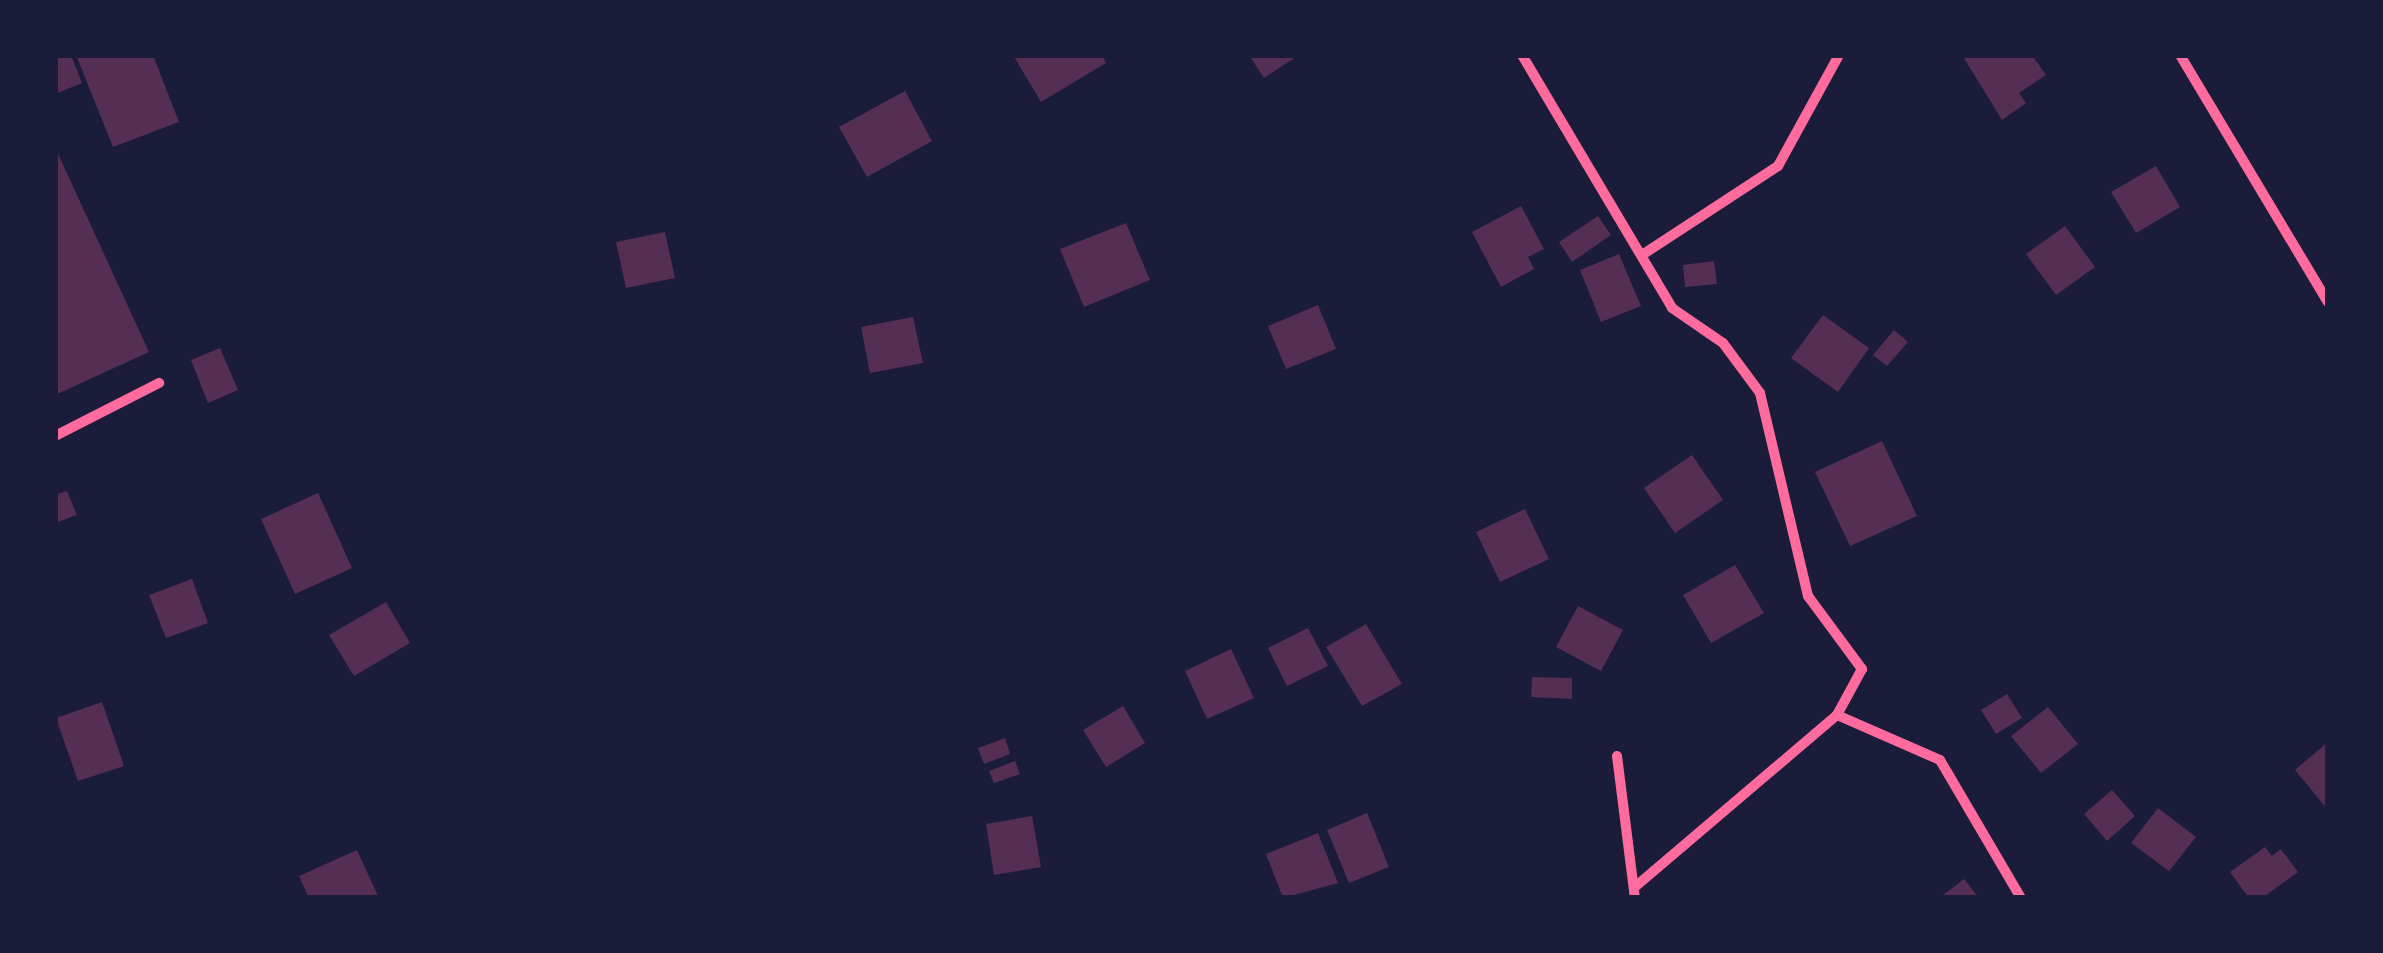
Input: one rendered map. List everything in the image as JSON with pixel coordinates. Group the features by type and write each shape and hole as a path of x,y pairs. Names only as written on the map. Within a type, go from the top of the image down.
{"street":[{"path":"1522,55 1672,308 1723,343 1760,393 1808,596 1862,669 1837,714 1635,893"},
{"path":"1642,255 1778,166 1839,55"},
{"path":"2180,55 2328,302"},
{"path":"55,436 159,383"},
{"path":"1837,714 1940,760 2021,898"},
{"path":"1617,756 1635,893"}],"building":[{"path":"55,55 71,55 82,83 55,94"},
{"path":"76,55 153,55 179,122 113,147"},
{"path":"1013,55 1102,55 1106,63 1041,102"},
{"path":"1249,55 1299,55 1264,78"},
{"path":"1962,55 2032,55 2046,75 2019,93 2026,103 2002,120"},
{"path":"905,91 932,141 867,177 839,127"},
{"path":"55,147 149,352 55,395"},
{"path":"2156,166 2180,207 2136,233 2111,192"},
{"path":"1521,206 1544,249 1528,257 1534,269 1501,287 1472,232"},
{"path":"1598,216 1611,235 1572,262 1559,242"},
{"path":"1126,223 1150,280 1084,307 1060,249"},
{"path":"2065,226 2095,267 2056,295 2026,254"},
{"path":"665,232 675,278 626,288 616,242"},
{"path":"1619,254 1641,306 1601,322 1580,270"},
{"path":"1714,261 1717,284 1685,287 1683,265"},
{"path":"1318,305 1336,349 1286,369 1268,326"},
{"path":"1823,315 1869,348 1838,392 1791,358"},
{"path":"913,317 923,363 870,373 861,327"},
{"path":"1894,330 1908,342 1887,366 1873,355"},
{"path":"220,348 238,390 208,403 191,360"},
{"path":"1882,441 1917,516 1850,546 1815,472"},
{"path":"1692,455 1723,500 1675,533 1644,488"},
{"path":"67,491 77,515 55,523 55,495"},
{"path":"318,493 352,568 295,594 261,519"},
{"path":"1525,509 1549,559 1500,582 1476,532"},
{"path":"1735,565 1764,613 1711,643 1683,595"},
{"path":"192,579 208,623 166,638 149,595"},
{"path":"386,602 410,643 354,676 329,635"},
{"path":"1578,606 1623,630 1601,671 1556,647"},
{"path":"1366,624 1402,684 1362,706 1326,647"},
{"path":"1308,628 1328,666 1287,686 1268,648"},
{"path":"1231,649 1254,698 1207,719 1185,671"},
{"path":"1532,677 1572,678 1572,699 1531,697"},
{"path":"2007,694 2022,718 1996,734 1981,710"},
{"path":"102,702 124,766 78,781 56,718"},
{"path":"1123,706 1145,743 1106,767 1083,730"},
{"path":"2048,707 2078,744 2041,773 2011,736"},
{"path":"1005,738 1010,754 984,764 978,748"},
{"path":"2328,742 2328,810 2295,770"},
{"path":"1015,761 1020,774 994,783 989,771"},
{"path":"2112,790 2135,816 2107,841 2084,814"},
{"path":"2158,808 2196,837 2169,871 2131,843"},
{"path":"1367,813 1389,867 1349,883 1327,830"},
{"path":"1032,816 1041,867 994,875 986,824"},
{"path":"1318,833 1338,883 1283,898 1266,854"},
{"path":"2265,847 2272,856 2281,849 2298,872 2262,898 2249,898 2230,872"},
{"path":"357,850 379,898 309,898 299,876"},
{"path":"1964,879 1979,898 1939,898"}]}
